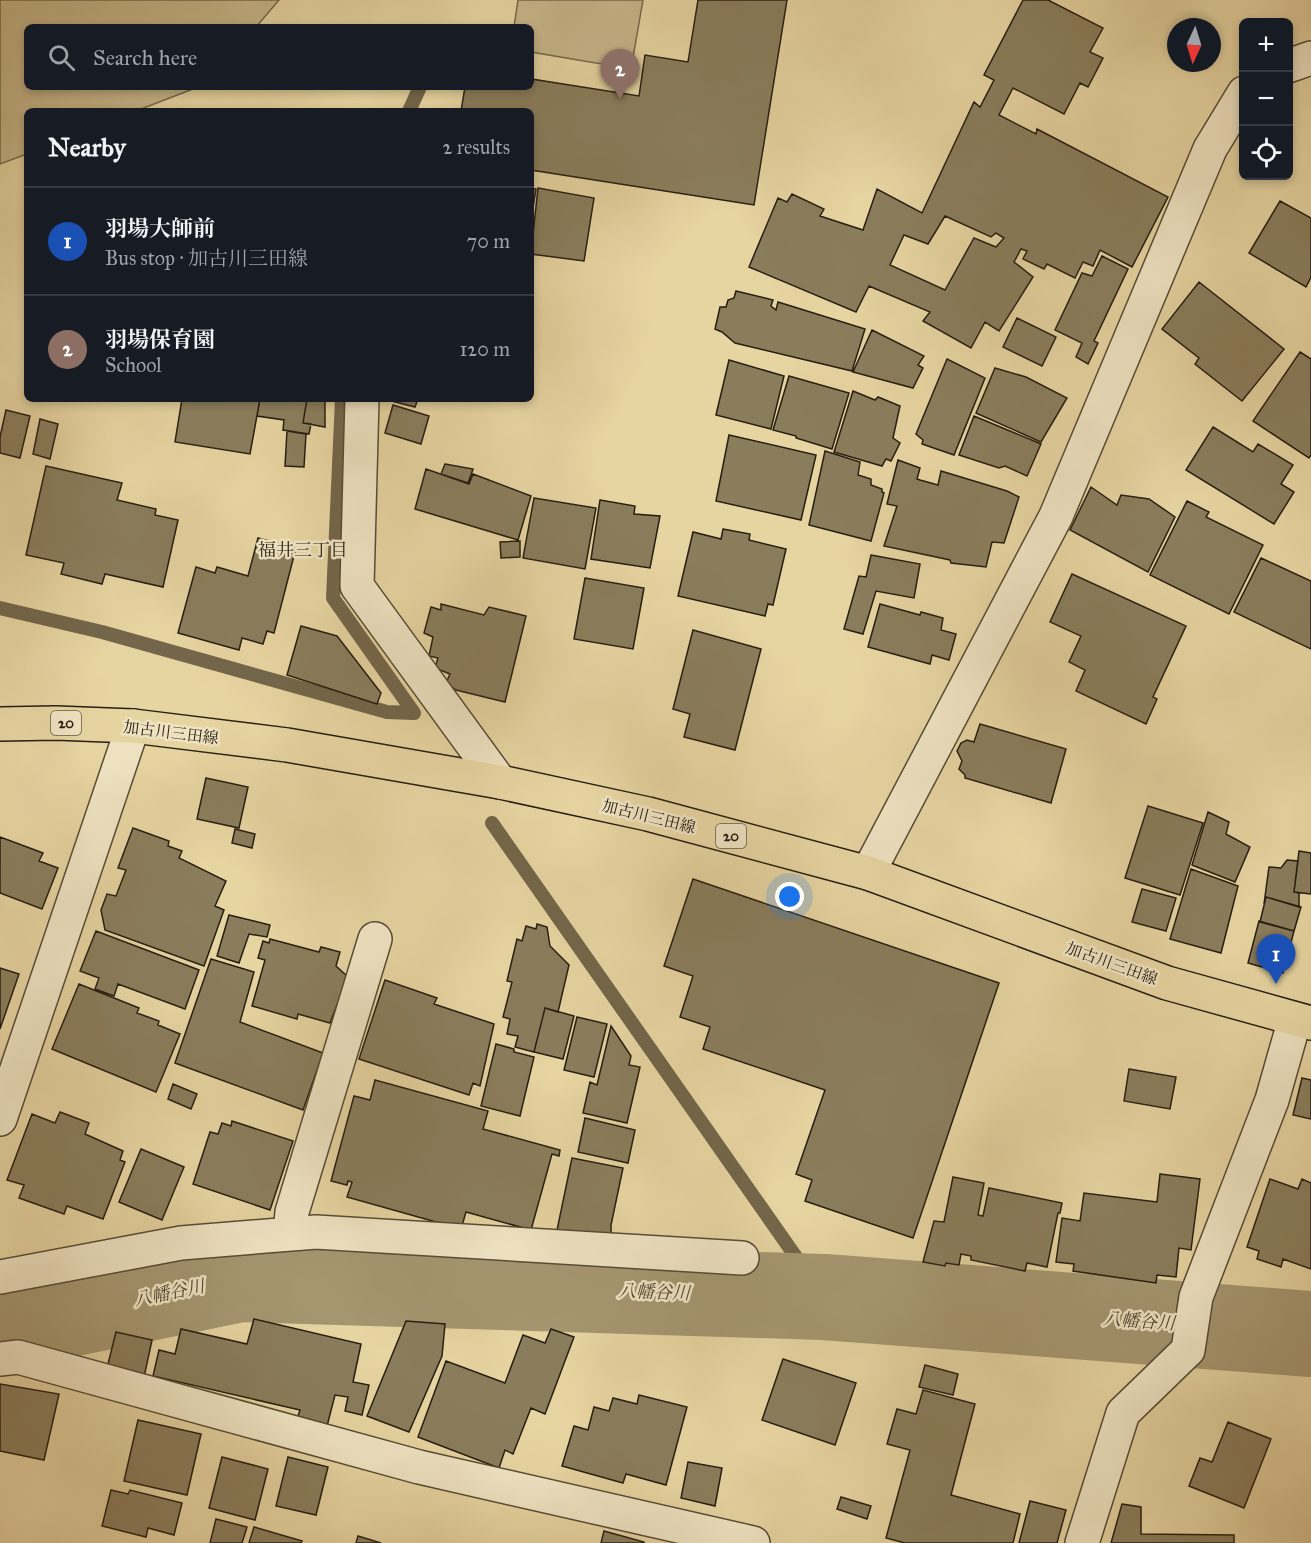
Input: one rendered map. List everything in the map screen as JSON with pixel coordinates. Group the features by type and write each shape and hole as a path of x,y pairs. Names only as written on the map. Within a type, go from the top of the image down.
{"main road":[{"name":"加古川三田線","path":"0,724 56,723 133,726 287,746 500,782 648,814 868,873 1167,983 1303,1021"}],"street":[{"path":"1293,64 1311,58"},
{"path":"868,873 1056,516 1210,149 1239,101"},
{"path":"362,402 357,586 500,782"},
{"path":"0,1119 133,726"},
{"path":"290,1234 292,1212 375,939"},
{"path":"1082,1543 1123,1413 1188,1350 1196,1297 1303,1021"},
{"path":"0,1276 181,1243 316,1232 742,1258"},
{"path":"0,1359 18,1357 419,1467 753,1543"}],"shaded area":[{"path":"0,0 279,0 259,24 24,24 24,90 190,90 144,108 24,108 24,155 0,164"},
{"path":"518,0 643,0 631,69 534,53 534,24 514,24"}],"building":[{"path":"698,0 787,0 754,205 534,170 534,108 462,108 464,90 534,90 534,79 639,96 645,55 688,62"},
{"path":"1023,0 1048,0 1103,28 1090,52 1103,58 1088,87 1080,83 1064,114 1013,88 999,115 1036,134 1037,129 1168,197 1132,267 1100,250 1093,266 1083,262 1075,278 1047,264 1044,269 1023,259 1027,251 1021,249 1014,262 1033,277 999,331 985,322 971,348 923,321 930,312 869,286 856,312 749,267 778,198 787,202 792,194 824,209 820,216 863,230 877,189 922,213 974,102 980,107 994,80 984,75","holes":["945,216 991,237 996,233 1004,238 996,247 974,238 945,290 890,265 904,235 928,244"]},
{"path":"538,188 594,198 584,261 534,254"},
{"path":"1280,201 1311,218 1311,277 1306,287 1249,253"},
{"path":"1102,256 1128,269 1094,341 1098,343 1088,364 1076,357 1082,343 1055,330 1082,273 1092,276"},
{"path":"1199,282 1284,349 1242,401 1195,364 1199,358 1162,329"},
{"path":"736,291 773,300 771,306 776,310 778,302 865,329 852,371 735,343 715,329 720,307 726,307 728,300 734,298"},
{"path":"1017,318 1056,337 1042,366 1003,347"},
{"path":"872,330 924,356 918,365 923,368 913,388 853,372"},
{"path":"1300,352 1311,359 1311,455 1309,458 1253,421"},
{"path":"947,359 985,378 954,455 922,444 923,440 916,434"},
{"path":"729,360 784,376 771,429 716,415"},
{"path":"995,368 1026,377 1067,398 1041,442 976,413"},
{"path":"789,376 849,393 832,449 773,430"},
{"path":"853,391 875,400 878,397 900,406 893,438 900,443 891,461 886,459 882,466 834,452"},
{"path":"182,402 259,402 250,454 175,442"},
{"path":"259,402 306,402 303,423 311,424 309,434 283,430 284,420 257,416"},
{"path":"306,402 325,402 325,427 303,423"},
{"path":"395,402 417,402 415,407"},
{"path":"393,405 429,416 421,444 385,433"},
{"path":"6,410 30,416 20,458 0,453 0,437"},
{"path":"974,416 1041,444 1027,476 1005,466 999,468 959,455"},
{"path":"40,419 58,424 50,459 33,454"},
{"path":"1213,427 1253,452 1258,444 1293,465 1281,484 1294,492 1274,524 1186,470"},
{"path":"287,431 306,434 304,467 285,466"},
{"path":"729,435 816,455 801,520 716,501"},
{"path":"825,451 860,462 858,475 871,479 871,485 882,489 884,493 871,541 809,525"},
{"path":"898,460 920,468 917,479 920,480 938,485 941,471 1007,491 1019,497 1004,543 992,542 986,567 951,563 950,560 884,546 897,506 887,504"},
{"path":"445,464 473,469 468,483 441,474"},
{"path":"46,466 122,483 117,500 156,509 155,515 178,520 163,587 105,574 102,584 61,574 64,563 26,555"},
{"path":"426,469 469,484 473,474 531,496 518,540 415,509"},
{"path":"1091,487 1117,505 1121,495 1149,499 1175,517 1148,572 1070,530"},
{"path":"534,498 596,508 585,569 523,558"},
{"path":"600,500 635,506 634,514 660,516 650,568 591,559"},
{"path":"1187,501 1209,512 1206,517 1263,545 1229,614 1150,575"},
{"path":"723,529 750,534 749,540 786,549 773,605 768,604 765,616 678,596 693,532 721,539"},
{"path":"258,538 296,548 274,633 267,631 263,644 242,638 239,650 178,633 196,567 215,573 217,567 248,576"},
{"path":"520,541 520,557 501,558 500,542"},
{"path":"871,555 920,564 914,598 876,591 863,634 844,629 859,576 866,577"},
{"path":"1261,558 1311,581 1311,649 1234,612"},
{"path":"1072,574 1186,626 1153,697 1157,699 1146,724 1076,691 1085,670 1069,662 1081,636 1050,622"},
{"path":"585,578 644,588 633,649 574,639"},
{"path":"441,604 484,615 489,607 526,616 505,702 456,690 446,683 450,674 435,668 438,658 429,656 433,637 424,633 431,607 441,610"},
{"path":"880,604 920,615 921,612 943,618 941,630 956,634 949,660 932,655 930,664 868,647"},
{"path":"301,626 337,636 381,693 377,704 287,675"},
{"path":"693,630 761,649 735,750 684,737 690,714 673,709"},
{"path":"980,724 1066,749 1051,803 965,778 959,769 962,761 957,751 961,743 967,740 974,742"},
{"path":"206,778 248,787 239,828 197,819"},
{"path":"1148,806 1203,823 1180,895 1125,878"},
{"path":"1208,812 1229,822 1226,834 1250,847 1235,882 1192,865"},
{"path":"133,828 169,841 168,846 182,851 179,858 226,881 215,906 224,910 204,966 105,930 101,910 107,894 116,896 126,870 118,868"},
{"path":"235,829 255,834 252,848 232,843"},
{"path":"0,837 43,853 39,861 58,868 42,909 0,893"},
{"path":"1299,851 1311,853 1311,894 1294,892"},
{"path":"1287,860 1298,861 1294,892 1299,893 1299,907 1266,897 1264,904 1269,867 1281,868"},
{"path":"1191,869 1238,886 1221,953 1170,939"},
{"path":"693,879 999,983 913,1238 805,1201 812,1180 796,1174 825,1090 703,1049 710,1027 680,1017 693,976 664,966"},
{"path":"1142,889 1176,898 1166,931 1132,922"},
{"path":"1266,897 1301,907 1294,931 1260,922"},
{"path":"229,915 270,925 267,937 249,934 239,963 217,956"},
{"path":"1259,921 1294,931 1283,973 1248,963"},
{"path":"537,924 547,927 550,946 569,965 558,1012 545,1008 534,1052 515,1047 518,1036 507,1034 510,1019 503,1017 512,982 507,981 517,939 522,941 526,926 536,929"},
{"path":"96,931 199,970 185,1009 118,984 114,996 95,989 99,978 80,971"},
{"path":"270,939 319,952 321,947 340,952 336,966 348,977 330,1023 298,1014 297,1019 252,1006 265,960 258,958 263,941 269,943"},
{"path":"211,959 254,972 240,1022 323,1053 303,1110 175,1063"},
{"path":"0,968 19,974 0,1029"},
{"path":"385,980 437,998 434,1004 494,1024 480,1086 473,1083 469,1095 359,1059"},
{"path":"79,984 139,1008 137,1013 159,1021 158,1025 180,1034 156,1092 52,1049"},
{"path":"545,1008 574,1016 563,1059 534,1052"},
{"path":"577,1017 607,1024 594,1077 564,1070"},
{"path":"611,1026 631,1056 629,1065 640,1067 627,1123 583,1113 590,1082 597,1085"},
{"path":"496,1044 534,1057 520,1116 481,1106"},
{"path":"1129,1069 1176,1077 1170,1109 1124,1101"},
{"path":"1302,1078 1311,1080 1311,1119 1293,1115"},
{"path":"375,1080 488,1111 483,1129 560,1150 559,1156 552,1154 531,1230 466,1212 461,1229 347,1197 352,1182 348,1181 347,1185 331,1181 354,1096 370,1100"},
{"path":"173,1084 197,1094 191,1109 168,1099"},
{"path":"60,1112 89,1123 85,1134 123,1151 120,1160 125,1162 103,1219 67,1206 64,1214 19,1198 24,1185 7,1180 32,1114 55,1123"},
{"path":"585,1118 635,1130 628,1163 578,1152"},
{"path":"232,1121 293,1141 270,1210 193,1184 210,1132 218,1134 222,1123 231,1126"},
{"path":"141,1149 184,1167 162,1220 119,1202"},
{"path":"572,1158 623,1168 611,1225 611,1240 556,1235"},
{"path":"1160,1174 1200,1179 1191,1250 1179,1248 1176,1277 1157,1275 1156,1283 1073,1271 1074,1264 1056,1262 1062,1218 1080,1221 1084,1193 1157,1202"},
{"path":"953,1177 984,1183 978,1215 983,1216 989,1188 1062,1203 1047,1267 1027,1263 1025,1271 971,1260 971,1256 961,1254 959,1265 946,1263 945,1266 923,1262 934,1221 944,1222"},
{"path":"1270,1179 1298,1189 1302,1179 1311,1183 1311,1269 1283,1259 1281,1267 1257,1259 1259,1251 1247,1247"},
{"path":"254,1319 361,1344 353,1382 369,1385 362,1415 345,1411 348,1397 335,1395 327,1426 297,1419 300,1410 153,1376 159,1350 175,1354 181,1329 247,1344"},
{"path":"406,1321 445,1324 442,1356 409,1432 367,1416"},
{"path":"551,1329 574,1337 545,1414 531,1408 513,1454 505,1450 499,1468 418,1437 446,1361 505,1383 523,1335 545,1343"},
{"path":"116,1332 152,1340 144,1377 107,1368"},
{"path":"783,1359 856,1383 835,1445 762,1420"},
{"path":"925,1365 958,1374 953,1395 919,1387"},
{"path":"0,1384 59,1394 44,1460 0,1451"},
{"path":"923,1390 975,1404 951,1495 1020,1514 1013,1543 905,1543 886,1538 910,1450 887,1444 897,1409 916,1414"},
{"path":"639,1395 687,1407 666,1485 626,1474 623,1483 562,1466 574,1426 588,1430 594,1407 609,1411 613,1398 637,1404"},
{"path":"138,1420 201,1434 187,1495 124,1481"},
{"path":"1228,1422 1271,1439 1244,1508 1189,1486 1200,1458 1212,1462"},
{"path":"222,1457 268,1469 255,1520 209,1508"},
{"path":"288,1457 328,1467 316,1515 276,1506"},
{"path":"688,1462 722,1468 715,1506 681,1498"},
{"path":"111,1490 128,1494 130,1490 182,1503 174,1535 148,1528 146,1537 102,1526"},
{"path":"841,1497 871,1506 867,1519 837,1509"},
{"path":"1030,1501 1066,1510 1057,1543 1019,1543"},
{"path":"1122,1504 1141,1507 1141,1534 1234,1535 1234,1543 1111,1543"},
{"path":"216,1519 247,1527 242,1543 210,1543"},
{"path":"254,1527 302,1541 301,1543 249,1543"},
{"path":"604,1531 644,1542 644,1543 601,1543"},
{"path":"358,1536 381,1543 356,1543"}],"waterway":[{"path":"410,108 419,90"},
{"path":"342,402 333,598 414,713"},
{"path":"0,608 102,632 387,712 414,713"},
{"path":"492,823 824,1297"},
{"name":"八幡谷川","path":"0,1328 240,1279 824,1297 1311,1334"}],"place":[{"name":"羽場保育園","path":"620,99"},
{"name":"羽場大師前","path":"1276,984"}],"district":[{"name":"福井三丁目","path":"303,550"}]}
